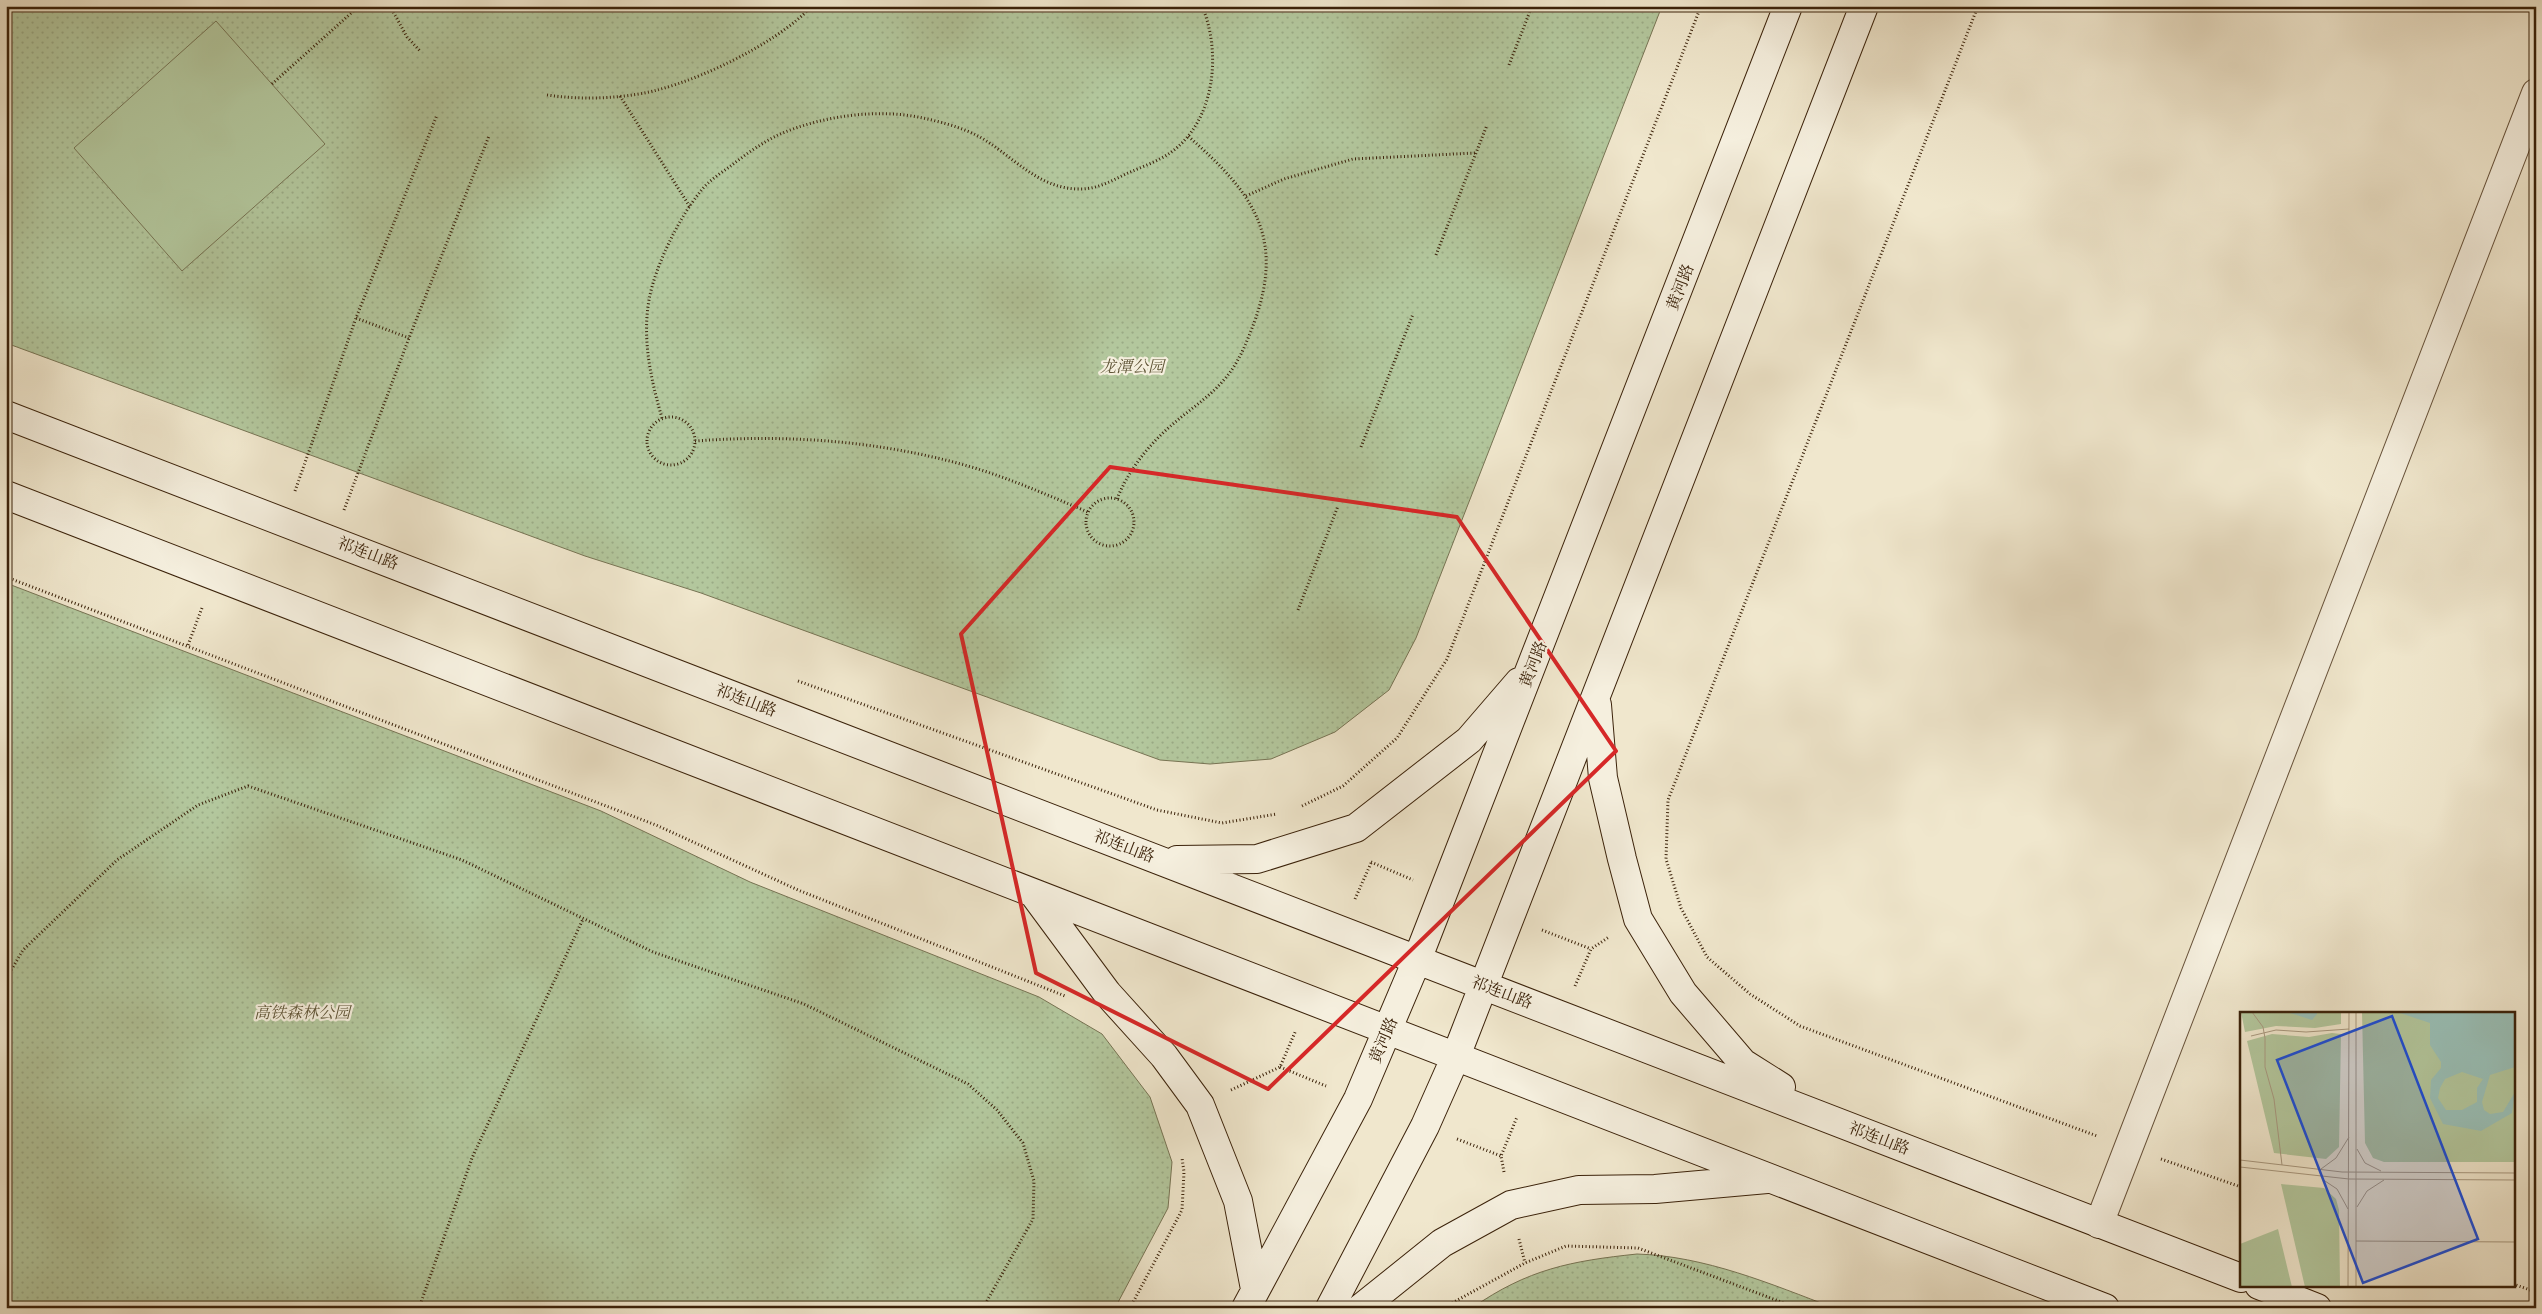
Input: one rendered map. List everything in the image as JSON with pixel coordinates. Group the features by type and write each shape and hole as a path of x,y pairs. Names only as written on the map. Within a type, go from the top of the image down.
{"main road":[{"name":"黄河路","path":"1250,1299 1358,1099 1417,960 1788,6"},
{"path":"1330,1308 1425,1126 1456,1056 1864,6"},
{"path":"2099,1224 2536,93"},
{"name":"祁连山路","path":"6,415 2240,1278"},
{"path":"6,495 2105,1308"},
{"path":"1071,826 1162,860 1257,859 1356,828 1470,740 1533,665"},
{"path":"1596,698 1603,778 1638,918 1683,993 1743,1063 1831,1119"},
{"path":"1033,893 1107,993 1164,1056 1200,1105 1238,1202 1250,1299"},
{"path":"1361,1308 1442,1243 1511,1205 1580,1190 1655,1189 1772,1179"},
{"path":"2262,1286 2317,1308"}],"path":[{"path":"272,84 358,6"},
{"path":"390,6 407,37 421,52"},
{"path":"547,95 600,98 654,90 726,64 786,29 812,6"},
{"path":"662,418 648,355 649,300 670,242 690,207 701,190 723,171 776,136 802,126 864,115 894,114 948,124 976,135 1042,181 1064,188 1082,189 1102,185 1170,153 1188,136 1198,123 1207,100 1212,72 1213,45 1209,23 1202,6"},
{"path":"1509,65 1532,6"},
{"path":"1299,808 1343,786 1397,738 1447,659 1701,6"},
{"path":"1978,6 1668,800 1666,859 1681,908 1707,957 1750,994 1800,1026 2240,1187"},
{"path":"620,96 690,207"},
{"path":"295,491 356,318 437,116"},
{"path":"1436,255 1486,125"},
{"path":"335,509 343,513 409,338 489,136"},
{"path":"1117,499 1123,485 1147,450 1171,425 1222,383 1236,366 1260,306 1267,276 1265,245 1257,218 1246,196 1212,157 1188,136"},
{"path":"1246,196 1284,179 1353,159 1475,153"},
{"path":"1361,447 1413,314"},
{"path":"356,318 409,338"},
{"path":"672,416 681,418 688,423 696,441 693,451 687,460 678,464 668,465 658,461 650,453 647,444 648,433 653,424 662,418 672,416"},
{"path":"696,441 774,438 816,439 861,444 936,458 978,469 1088,512"},
{"path":"287,488 303,495"},
{"path":"1106,498 1117,499 1128,505 1133,515 1134,527 1129,537 1119,544 1108,546 1098,543 1089,534 1086,523 1088,512 1095,503 1106,498"},
{"path":"1298,610 1338,506"},
{"path":"6,577 656,825 798,890 1057,991 1072,1000"},
{"path":"791,679 1157,810 1222,823 1281,814"},
{"path":"6,979 23,950 117,860 198,805 248,786 462,860 653,952 804,1004 968,1084 997,1110 1023,1143 1034,1181 1032,1219 984,1308"},
{"path":"1341,930 1371,863"},
{"path":"419,1308 472,1158 584,919"},
{"path":"1280,1067 1310,1000"},
{"path":"1130,1308 1182,1210 1184,1172 1181,1154"},
{"path":"1442,1308 1525,1263 1566,1246 1638,1248 1797,1308"},
{"path":"2514,1284 2536,1292"}],"highlighted area":[{"path":"1110,467 1457,517 1616,751 1268,1089 1036,973 961,634"}],"green space":[{"name":"龙潭公园","path":"6,6 1662,6 1416,638 1389,690 1335,732 1271,759 1210,764 1160,760 701,593 585,556 6,343"},
{"path":"216,21 325,144 182,271 74,148"},
{"name":"高铁森林公园","path":"6,583 601,811 750,882 1039,997 1102,1034 1150,1097 1172,1162 1168,1208 1115,1308 6,1308"},
{"path":"1637,1254 1688,1260 1713,1266 1762,1281 1834,1308 1472,1308 1512,1284 1551,1269 1591,1260"}]}
